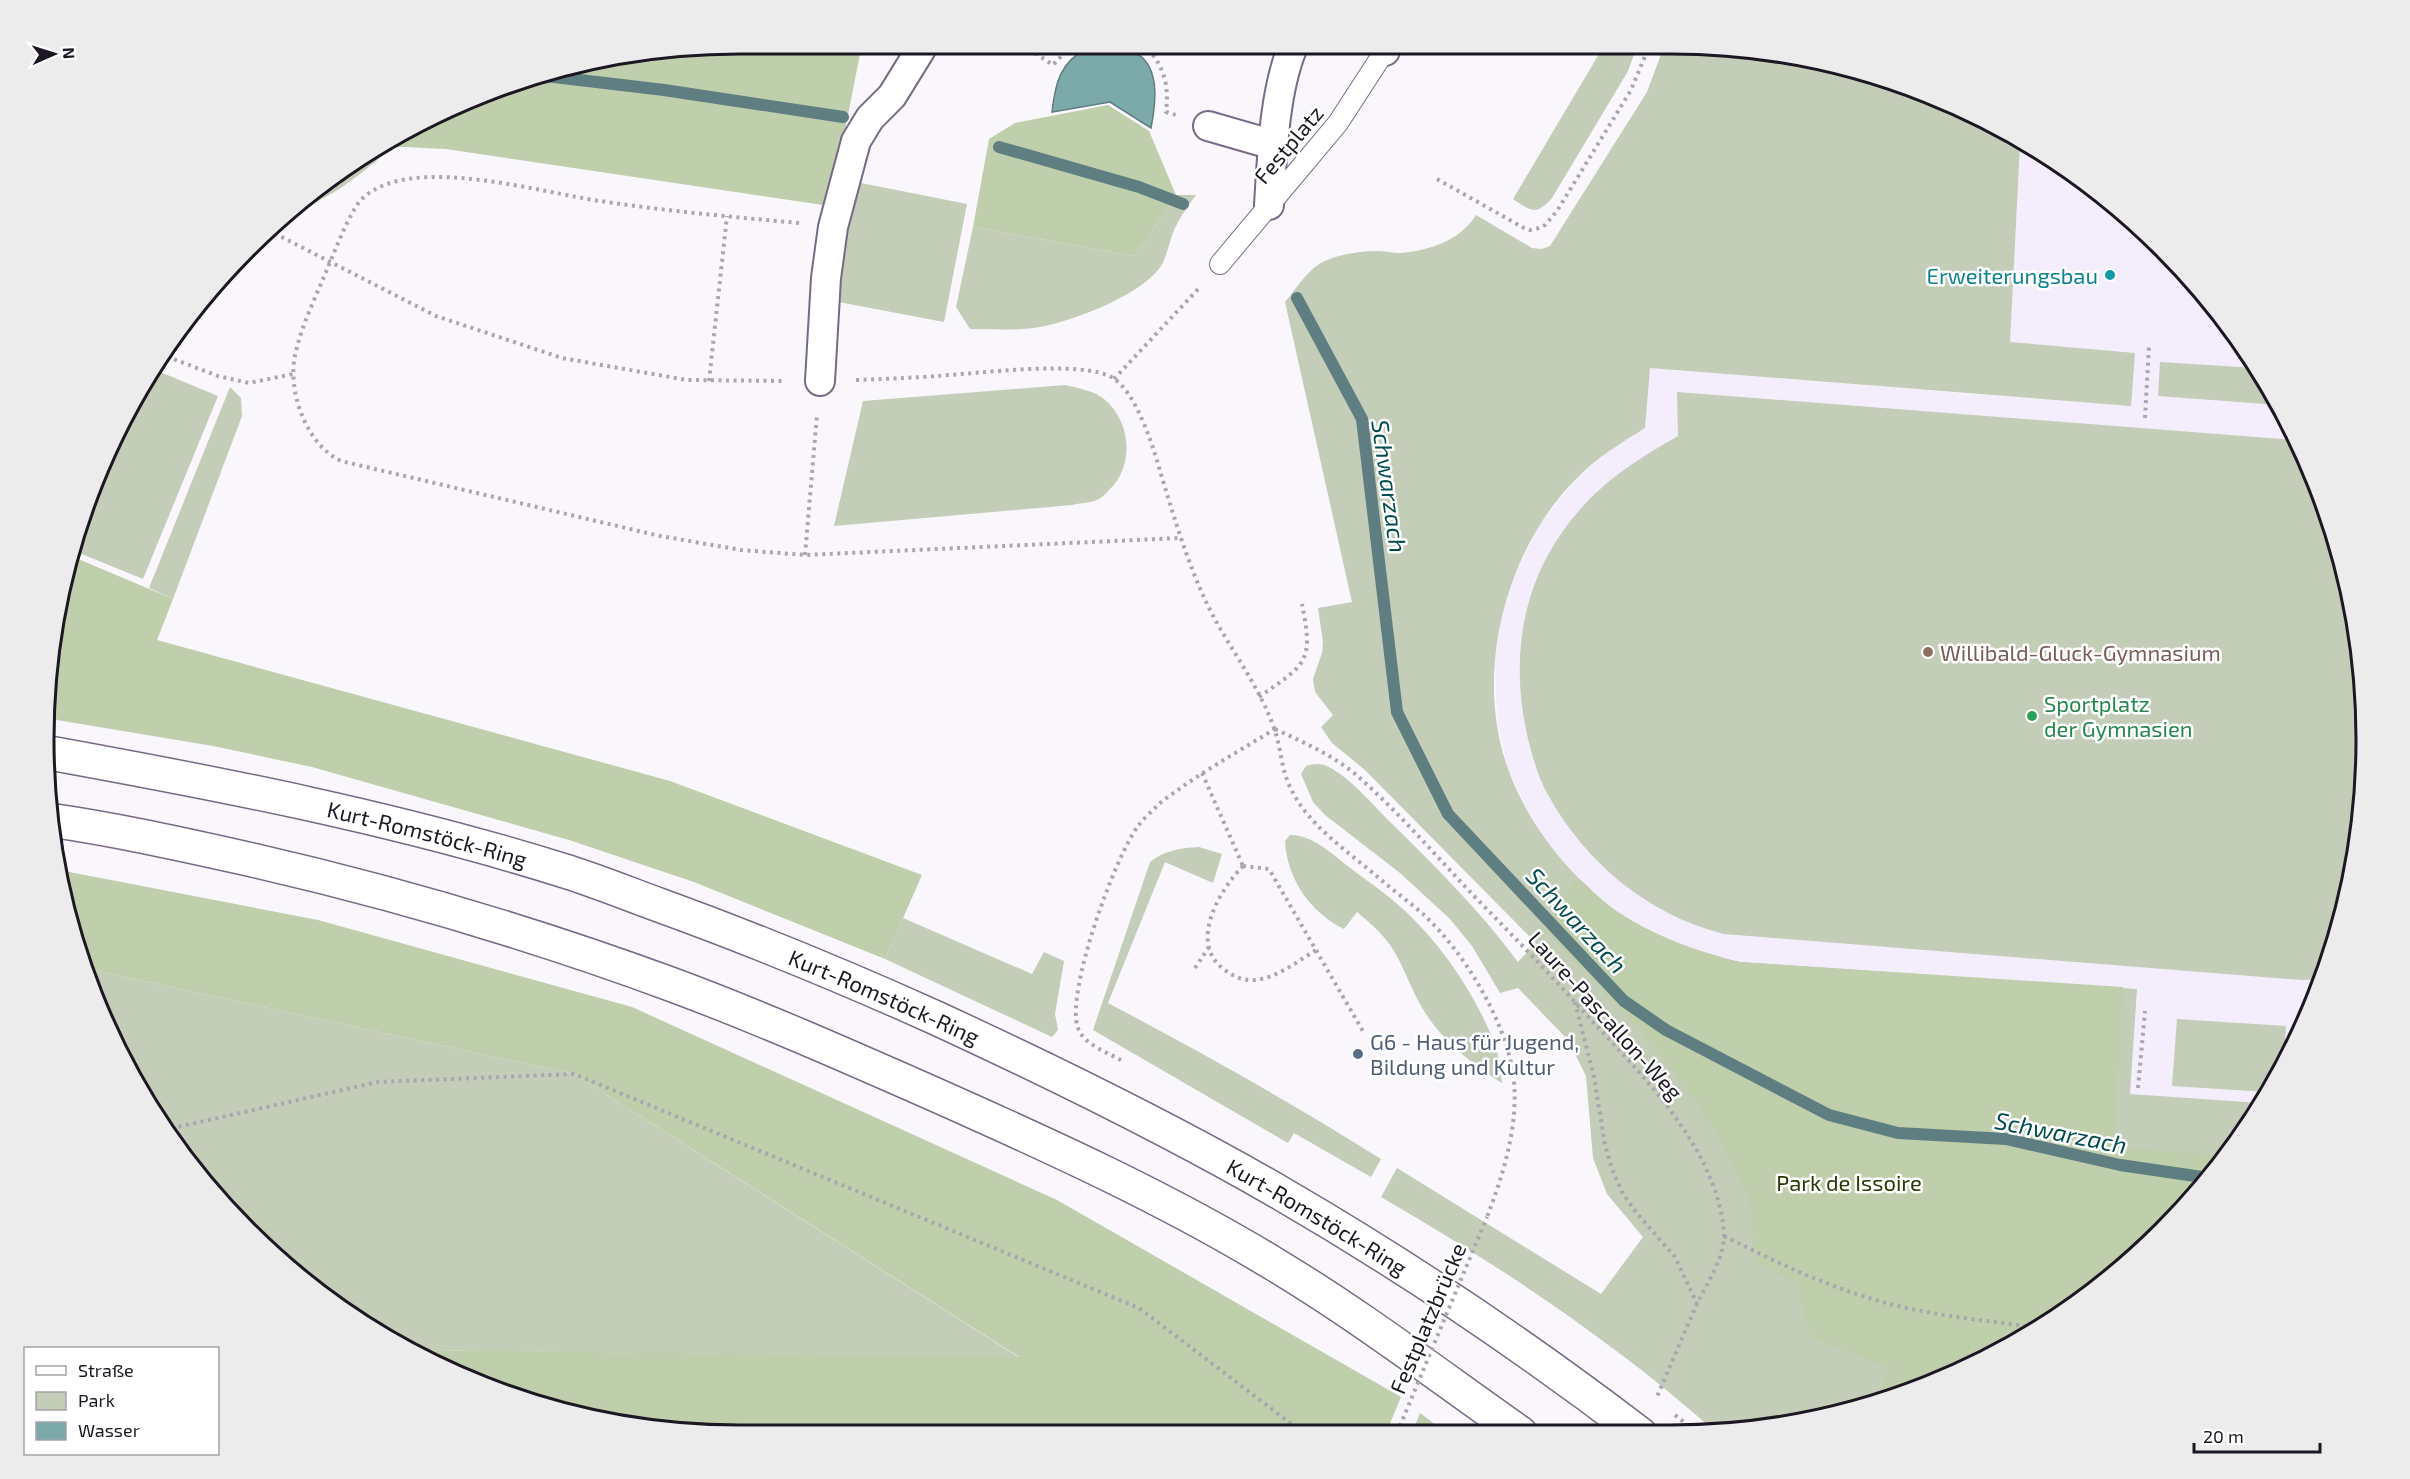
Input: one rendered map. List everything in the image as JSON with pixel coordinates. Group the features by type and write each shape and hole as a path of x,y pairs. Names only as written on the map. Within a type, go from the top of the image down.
{"main road":[{"name":"Kurt-Romstöck-Ring","path":"54,754 303,801 459,841 569,872 844,976 1038,1065 1279,1192 1395,1262 1489,1324 1585,1391 1628,1425"},
{"path":"59,822 177,844 291,869 440,908 568,948 675,986 857,1060 1040,1141 1180,1212 1274,1264 1386,1338 1509,1425"}],"street":[{"path":"820,381 826,278 833,227 856,141 870,118 892,96 918,54"},
{"path":"1269,205 1282,84 1291,54"},
{"path":"1208,126 1274,145"}],"lane":[{"name":"Festplatz","path":"1220,264 1338,123 1382,54"}],"path":[{"path":"1035,54 1053,65 1064,54"},
{"path":"1152,54 1164,72 1167,88 1166,112"},
{"path":"1437,179 1524,228 1534,230 1545,225 1566,196 1631,90 1646,54"},
{"path":"833,227 601,201 460,178 416,177 391,182 372,191 358,203 300,334 294,357 293,374 295,393 302,417 329,455 341,461 660,536 741,550 805,555 1180,538"},
{"path":"709,381 727,216"},
{"path":"1114,379 1220,264"},
{"path":"2145,418 2149,346"},
{"path":"171,358 219,376 249,383 293,374"},
{"path":"805,555 820,381"},
{"path":"1259,697 1295,672 1303,662 1308,651 1308,634 1302,604"},
{"path":"1126,1064 1087,1040 1078,1029 1077,1008 1087,948 1097,914 1120,857 1138,826 1159,804 1202,773 1275,729"},
{"name":"Laure-Pascallon-Weg","path":"1275,729 1325,753 1353,773 1575,1002 1653,1087 1678,1121 1700,1158 1713,1187 1722,1216 1724,1236"},
{"name":"Festplatzbrücke","path":"1275,729 1284,773 1302,807 1320,827 1424,915 1457,954 1478,986 1498,1025 1507,1047 1513,1075 1509,1150 1487,1217 1399,1425"},
{"path":"1202,773 1243,866"},
{"path":"1243,866 1225,886 1210,922 1210,946 1219,966 1245,980 1257,980 1275,975 1316,950"},
{"path":"1243,866 1269,869 1364,1033"},
{"path":"1195,968 1210,946"},
{"path":"1575,1002 1612,1170 1622,1192 1635,1211 1675,1257 1697,1304"},
{"path":"2138,1088 2145,1011"},
{"path":"175,1127 378,1082 574,1074 1139,1308 1293,1425"},
{"path":"1656,1400 1721,1251 1724,1236 1826,1284 1878,1301 1937,1313 2024,1326"},
{"path":"1458,1257 1478,1270"},
{"path":"1647,1393 1664,1406"},
{"path":"1673,1413 1687,1425"}],"shaded area":[{"name":"Willibald-Gluck-Gymnasium","path":"2020,150 2088,196 2122,224 2186,288 2214,322 2264,397 2285,436 2320,519 2333,562 2343,606 2355,695 2355,784 2343,873 2320,960 2304,1002 2264,1082 2215,1155 2113,1147 2123,987 1740,962 1703,953 1660,936 1612,908 1577,877 1553,851 1528,811 1507,766 1497,719 1495,656 1503,608 1516,572 1541,523 1576,479 1611,449 1645,428 1649,368 2083,403 2087,349 2010,342"}],"green space":[{"path":"860,54 830,206 446,149 396,147 477,106 519,90 606,67 695,55"},
{"path":"1599,54 1634,54 1628,71 1552,198 1542,207 1533,210 1513,199"},
{"path":"1661,54 1715,55 1760,60 1848,77 1891,90 1974,125 2020,150 2010,342 2135,353 2131,406 1650,368 1645,428 1592,464 1552,508 1531,540 1515,576 1503,613 1496,652 1494,691 1498,729 1507,766 1536,825 1578,878 1611,907 1656,934 1706,953 1740,962 2137,989 2130,1094 2251,1102 2214,1157 2155,1224 2088,1283 2013,1333 1933,1373 1891,1389 1804,1412 1715,1424 1707,1424 1642,1370 1530,1289 1381,1197 1397,1168 1601,1294 1643,1237 1607,1194 1593,1158 1586,1076 1568,1040 1518,988 1500,993 1472,946 1450,919 1400,873 1325,815 1313,802 1301,774 1306,766 1320,764 1348,780 1454,886 1518,962 1536,943 1365,770 1332,743 1321,727 1333,715 1315,692 1313,679 1322,653 1323,642 1318,608 1352,602 1285,302 1309,273 1327,260 1358,252 1400,253 1433,247 1462,231 1476,215 1532,248 1542,249 1550,246 1647,92"},
{"path":"1108,105 1149,131 1176,195 1135,256 973,227 989,139 1015,123"},
{"path":"385,154 347,184 315,202"},
{"path":"856,182 967,204 944,322 833,301"},
{"path":"1176,195 1196,195 1176,225 1162,265 1149,279 1120,298 1070,319 1040,327 1005,330 970,329 956,307 973,227 1135,256"},
{"path":"2160,362 2245,367 2268,404 2158,396"},
{"path":"161,373 218,396 143,579 80,553 106,477 125,436"},
{"path":"1065,385 1091,392 1104,399 1120,419 1124,431 1126,456 1123,469 1117,480 1100,498 1072,505 834,526 863,401"},
{"path":"230,387 241,398 242,416 173,599 149,588"},
{"name":"Sportplatz der Gymnasien","path":"1677,392 2287,439 2320,519 2333,562 2343,606 2355,695 2355,784 2350,829 2333,917 2313,979 1724,934 1670,914 1645,900 1622,883 1581,843 1563,820 1541,781 1528,739 1523,712 1520,658 1523,631 1528,605 1548,554 1575,515 1615,477 1678,436"},
{"path":"78,559 173,599 157,640 670,781 922,875 885,959 694,882 569,840 312,767 213,746 54,720 60,650"},
{"path":"1290,835 1307,838 1329,851 1397,904 1444,954 1467,988 1486,1024 1497,1052 1502,1083 1469,1060 1431,1022 1419,1003 1395,953 1375,927 1357,912 1344,929 1311,904 1302,893 1290,868 1285,841"},
{"path":"1199,847 1222,854 1213,883 1165,862 1108,1003 1246,1078 1381,1159 1371,1177 1294,1133 1288,1143 1093,1030 1150,862 1173,850"},
{"path":"67,871 318,920 632,1007 1057,1200 1401,1397 1389,1425 695,1424 606,1412 562,1402 477,1373 429,1350 1019,1357 574,1074 94,970 77,917"},
{"name":"Park de Issoire","path":"1577,877 1612,908 1642,926 1706,953 1740,962 2123,987 2113,1147 2215,1155 2155,1224 2088,1283 2013,1333 1974,1354 1933,1373 1880,1392 1891,1368 1811,1337 1797,1284 1753,1260 1752,1212 1747,1196 1732,1163 1701,1110 1682,1082 1639,1029 1546,931"},
{"path":"903,918 1032,974 1044,952 1064,961 1055,1014 1058,1030 1052,1037 885,959"},
{"path":"94,970 574,1074 1020,1358 429,1350 397,1333 322,1283 288,1255 224,1191 196,1157 146,1082 125,1043"},
{"path":"2177,1019 2286,1026 2285,1044 2258,1091 2172,1086"},
{"path":"1420,1413 1436,1425 1415,1425"}],"water":[{"path":"1078,54 1140,55 1152,73 1154,84 1151,128 1110,102 1052,112 1057,83 1071,60"}],"waterway":[{"name":"Schwarzach","path":"560,78 664,90 843,117"},
{"name":"Schwarzach","path":"999,147 1139,187 1183,204"},
{"name":"Schwarzach","path":"1297,298 1362,419 1397,712 1448,814 1624,1001 1666,1030 1829,1115 1898,1133 2006,1139 2120,1165 2198,1176"}],"place":[{"name":"Erweiterungsbau","path":"2110,275"},
{"name":"Willibald-Gluck-Gymnasium","path":"1928,652"},
{"name":"Sportplatz der Gymnasien","path":"2032,716"},
{"name":"G6 - Haus für Jugend, Bildung und Kultur","path":"1358,1054"}]}
